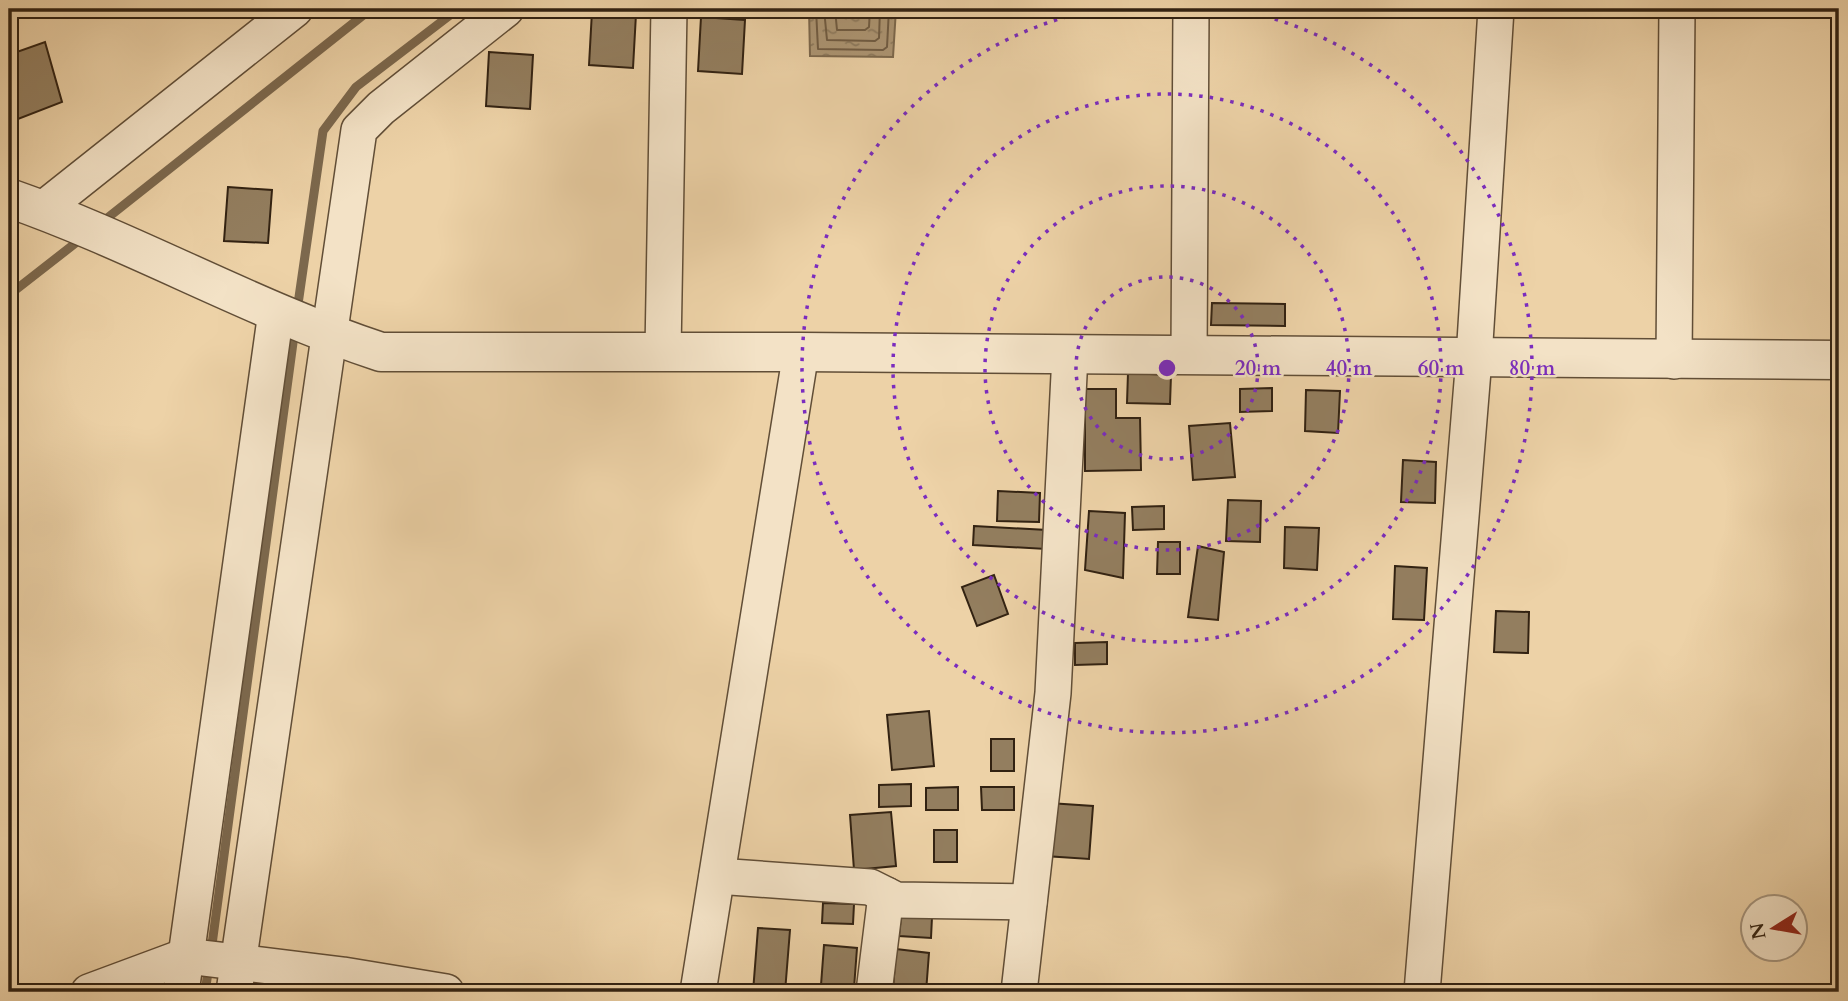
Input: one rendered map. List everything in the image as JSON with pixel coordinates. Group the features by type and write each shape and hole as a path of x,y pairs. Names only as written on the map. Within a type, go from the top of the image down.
{"street":[{"path":"295,9 36,207 327,334 381,352 663,351 1674,361 1839,360"},
{"path":"236,978 327,334 359,130 381,108 506,9"},
{"path":"663,351 669,9"},
{"path":"1189,356 1191,9"},
{"path":"1422,992 1474,358 1496,9"},
{"path":"1674,361 1677,9"},
{"path":"181,992 276,312"},
{"path":"698,992 801,352"},
{"path":"1019,992 1053,693 1070,355"},
{"path":"717,876 870,887 896,900 1029,902"},
{"path":"874,992 886,895"},
{"path":"89,992 187,956 236,978 343,975 446,992"}],"water":[{"path":"809,9 896,9 893,57 810,56"}],"building":[{"path":"592,11 636,14 633,68 589,65"},
{"path":"701,17 745,20 742,74 698,71"},
{"path":"9,28 17,52 45,42 62,102 18,119 9,118"},
{"path":"489,52 533,55 530,109 486,106"},
{"path":"228,187 272,190 268,243 224,241"},
{"path":"1212,303 1285,304 1285,326 1211,325"},
{"path":"1128,373 1171,375 1170,404 1127,403"},
{"path":"1272,388 1272,411 1240,412 1240,389"},
{"path":"1085,389 1116,389 1116,418 1140,418 1141,470 1085,471"},
{"path":"1306,390 1340,391 1338,433 1305,431"},
{"path":"1230,423 1235,477 1193,480 1189,426"},
{"path":"1403,460 1436,462 1435,503 1401,502"},
{"path":"998,491 1040,493 1039,522 997,521"},
{"path":"1228,500 1261,501 1260,542 1226,541"},
{"path":"1164,506 1164,529 1133,530 1132,507"},
{"path":"1089,511 1125,513 1123,578 1085,570"},
{"path":"974,526 1047,530 1046,549 973,545"},
{"path":"1285,527 1319,528 1317,570 1284,568"},
{"path":"1158,542 1180,542 1180,574 1157,574"},
{"path":"1198,546 1224,552 1218,620 1188,617"},
{"path":"1395,566 1427,568 1424,620 1393,619"},
{"path":"994,575 1008,614 977,626 962,587"},
{"path":"1496,611 1529,612 1528,653 1494,652"},
{"path":"1107,642 1107,664 1075,665 1075,643"},
{"path":"929,711 934,766 892,770 887,715"},
{"path":"991,739 1014,739 1014,771 991,771"},
{"path":"911,784 911,806 879,807 879,785"},
{"path":"958,787 958,810 926,810 926,788"},
{"path":"981,787 1014,787 1014,810 982,810"},
{"path":"1049,803 1093,806 1089,859 1045,856"},
{"path":"891,812 896,866 854,870 850,815"},
{"path":"934,830 957,830 957,862 934,862"},
{"path":"823,903 854,904 853,924 822,923"},
{"path":"901,916 932,917 931,938 899,936"},
{"path":"758,928 790,930 785,992 753,992"},
{"path":"824,945 857,948 854,988 821,985"},
{"path":"896,949 929,953 926,992 893,989"}],"waterway":[{"path":"101,223 371,9"},
{"path":"297,311 323,131 356,87 458,9"},
{"path":"9,295 82,238"},
{"path":"211,952 295,328"},
{"path":"205,992 209,966"}]}
